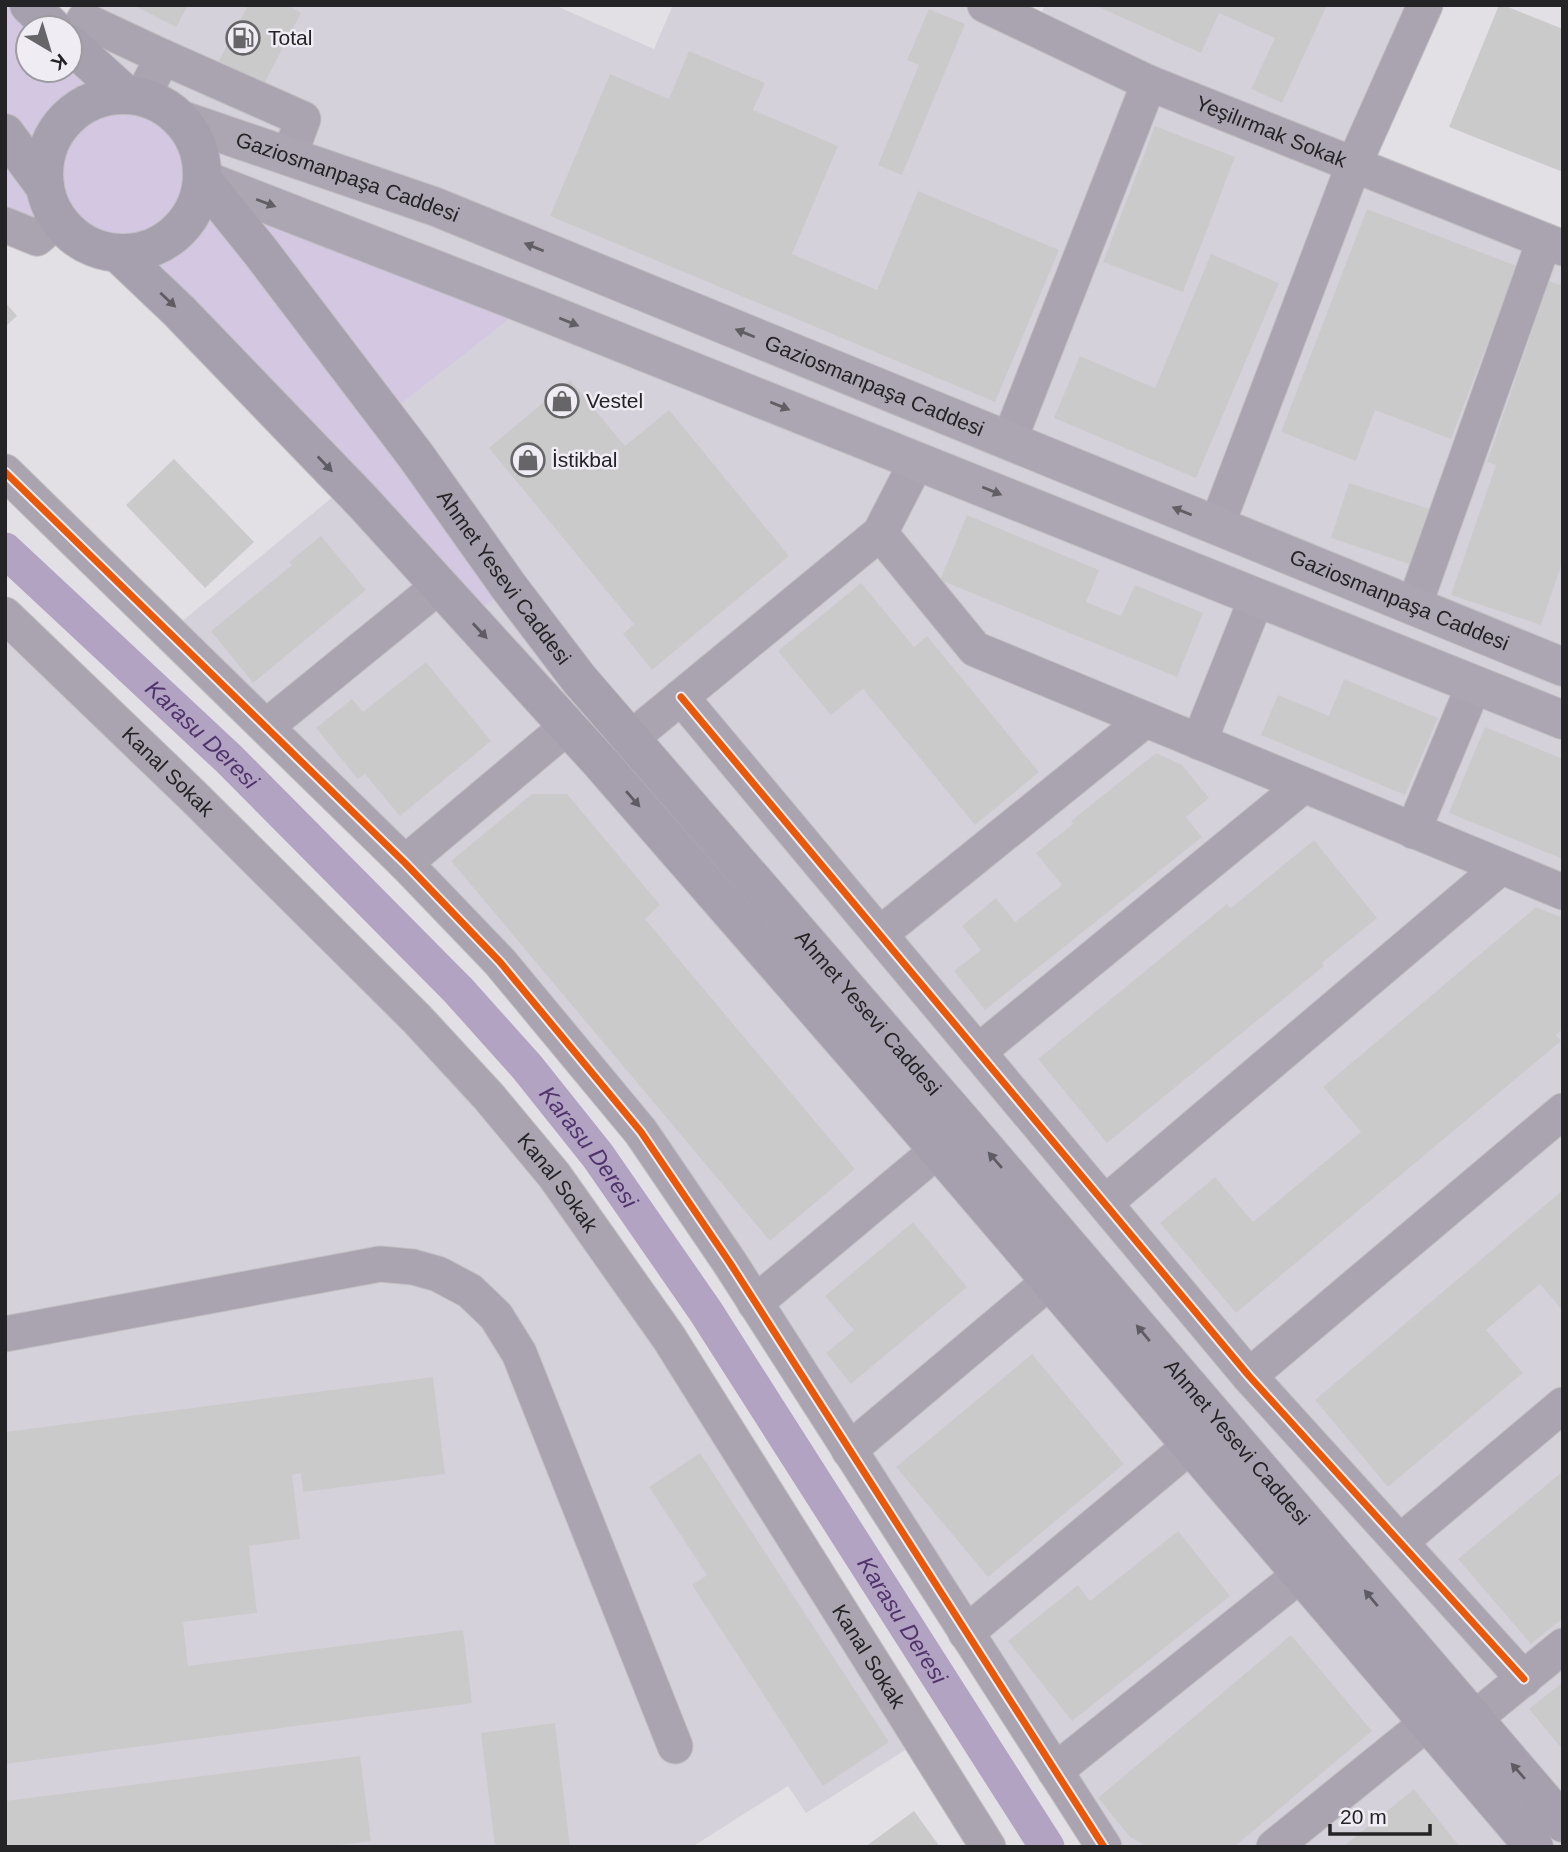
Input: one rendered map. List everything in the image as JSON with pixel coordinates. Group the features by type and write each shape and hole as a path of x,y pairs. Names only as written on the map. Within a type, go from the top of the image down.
{"highway":[{"name":"Gaziosmanpaşa Caddesi","path":"29,5 47,14"},
{"name":"Gaziosmanpaşa Caddesi","path":"5,133 69,232 83,243 118,253 148,249 175,234 186,222 200,194 202,179 202,165 191,133 170,110 157,102 134,96 84,39"},
{"path":"51,203 44,170 47,150 57,131 69,116 96,100 111,96 134,96"},
{"name":"Ahmet Yesevi Caddesi","path":"202,179 408,446 579,679 1563,1823"},
{"name":"Ahmet Yesevi Caddesi","path":"118,253 180,311 363,502 568,726 938,1150 1534,1847"}],"main road":[{"name":"Gaziosmanpaşa Caddesi","path":"181,120 436,207 1563,667"},
{"path":"202,179 527,305 1563,720"}],"street":[{"name":"Yeşilırmak Sokak","path":"985,5 1149,83 1553,244"},
{"path":"1217,525 1354,164 1425,5"},
{"path":"84,31 163,57 303,119 289,157"},
{"path":"134,96 163,57"},
{"path":"1009,441 1149,83"},
{"path":"5,225 37,238 51,203"},
{"path":"1415,606 1553,244"},
{"path":"630,739 880,533 917,461"},
{"path":"5,472 267,726 500,961 641,1132 730,1263 1104,1847"},
{"path":"880,533 975,649 1563,892"},
{"path":"267,726 439,586"},
{"path":"1199,742 1257,597"},
{"name":"Kanal Sokak","path":"5,615 193,796 417,1019 489,1097 554,1175 668,1338 988,1847"},
{"path":"1413,831 1474,685"},
{"path":"681,697 1249,1376 1524,1679"},
{"path":"880,934 1145,720"},
{"path":"405,863 568,726"},
{"path":"978,1052 1304,785"},
{"path":"1105,1203 1501,867"},
{"path":"1249,1376 1563,1111"},
{"path":"755,1303 938,1150"},
{"path":"5,1334 380,1264 412,1267 438,1274 470,1291 496,1316 519,1353 676,1746"},
{"path":"849,1450 1050,1281"},
{"path":"1400,1542 1563,1405"},
{"path":"966,1633 1190,1446"},
{"path":"1055,1771 1301,1574"},
{"path":"1474,1719 1563,1646"},
{"path":"1274,1847 1427,1723"}],"shaded area":[{"path":"5,5 29,5 29,14 14,14 14,84 84,84 84,75 157,102 187,129 196,145 202,165 527,305 385,416 509,587 469,618 100,250 69,232 5,225"},
{"path":"92,5 554,5 654,49 673,5 985,5 1034,28 1045,5 1425,5 1354,164 1563,248 1563,1847 1104,1847 641,1132 169,632 346,486 157,102 84,52 84,18"},
{"path":"5,615 489,1097 921,1740 806,1813 788,1786 692,1847 5,1847"}],"building":[{"path":"133,5 188,5 176,27"},
{"path":"248,5 287,5 301,13 264,84 219,61"},
{"path":"1094,5 1327,5 1282,103 1251,89 1275,38 1219,13 1201,53"},
{"path":"1499,5 1563,29 1563,172 1449,127"},
{"path":"929,9 965,24 902,175 878,165 919,65 907,60"},
{"path":"689,51 765,83 753,110 838,146 792,254 877,290 918,191 1059,250 995,402 550,216 610,74 669,99"},
{"path":"1155,126 1235,157 1183,292 1103,262"},
{"path":"1367,209 1517,266 1451,439 1375,410 1356,461 1281,432"},
{"path":"1211,254 1279,283 1196,478 1054,418 1080,356 1155,388"},
{"path":"1549,281 1563,286 1563,560 1541,625 1451,595 1496,465 1487,462"},
{"path":"5,302 17,316 5,327"},
{"path":"570,380 625,446 669,410 789,556 652,670 623,634 634,624 489,448"},
{"path":"174,459 254,542 205,588 126,505"},
{"path":"1349,483 1430,509 1412,565 1331,538"},
{"path":"967,515 1099,570 1086,602 1121,616 1135,585 1203,613 1177,677 940,580"},
{"path":"321,536 366,590 253,683 211,631 292,565 289,562"},
{"path":"861,583 914,647 927,636 1039,772 975,825 863,689 831,715 778,651"},
{"path":"426,662 491,741 400,816 365,774 358,779 316,728 352,699 363,712"},
{"path":"1344,679 1438,718 1405,795 1261,735 1278,695 1329,716"},
{"path":"1485,727 1563,759 1563,859 1449,813"},
{"path":"1156,753 1182,765 1209,798 1186,817 1202,837 985,1010 954,971 981,950 962,926 996,898 1015,922 1062,885 1036,853 1073,824 1071,821"},
{"path":"532,794 567,794 660,905 645,919 855,1169 770,1241 451,861"},
{"path":"1314,840 1377,918 1322,963 1324,966 1107,1143 1038,1059 1227,904 1231,908"},
{"path":"1536,907 1563,918 1563,1029 1556,1035 1561,1041 1236,1313 1160,1223 1215,1177 1253,1222 1361,1132 1323,1087"},
{"path":"1563,1190 1563,1311 1540,1284 1486,1330 1523,1373 1388,1487 1315,1400"},
{"path":"913,1222 967,1287 851,1384 826,1353 854,1330 825,1296"},
{"path":"1032,1354 1124,1464 988,1577 896,1467"},
{"path":"433,1377 445,1474 303,1492 301,1473 292,1475 300,1539 249,1546 257,1613 183,1622 188,1666 463,1630 472,1703 5,1764 5,1432"},
{"path":"700,1453 889,1742 823,1786 692,1585 707,1575 649,1487"},
{"path":"1563,1471 1563,1618 1531,1644 1458,1559"},
{"path":"1178,1531 1230,1596 1072,1721 1008,1641 1078,1585 1090,1601"},
{"path":"1291,1635 1372,1731 1234,1847 1148,1847 1130,1837 1098,1798"},
{"path":"1563,1682 1563,1750 1529,1709"},
{"path":"555,1723 570,1847 495,1847 481,1733"},
{"path":"360,1756 371,1841 326,1847 5,1847 5,1801"},
{"path":"1414,1789 1460,1847 1343,1847 1349,1842"},
{"path":"914,1811 940,1847 865,1847"}],"waterway":[{"name":"Karasu Deresi","path":"5,550 229,759 458,990 527,1067 598,1156 706,1312 1047,1847"}],"cycle path":[{"path":"5,472 405,863 500,962 641,1132 730,1263 1104,1847"},
{"path":"681,697 1249,1376 1524,1679"}],"place":[{"name":"Total","path":"243,38"},
{"name":"Vestel","path":"562,401"},
{"name":"İstikbal","path":"528,460"}]}
